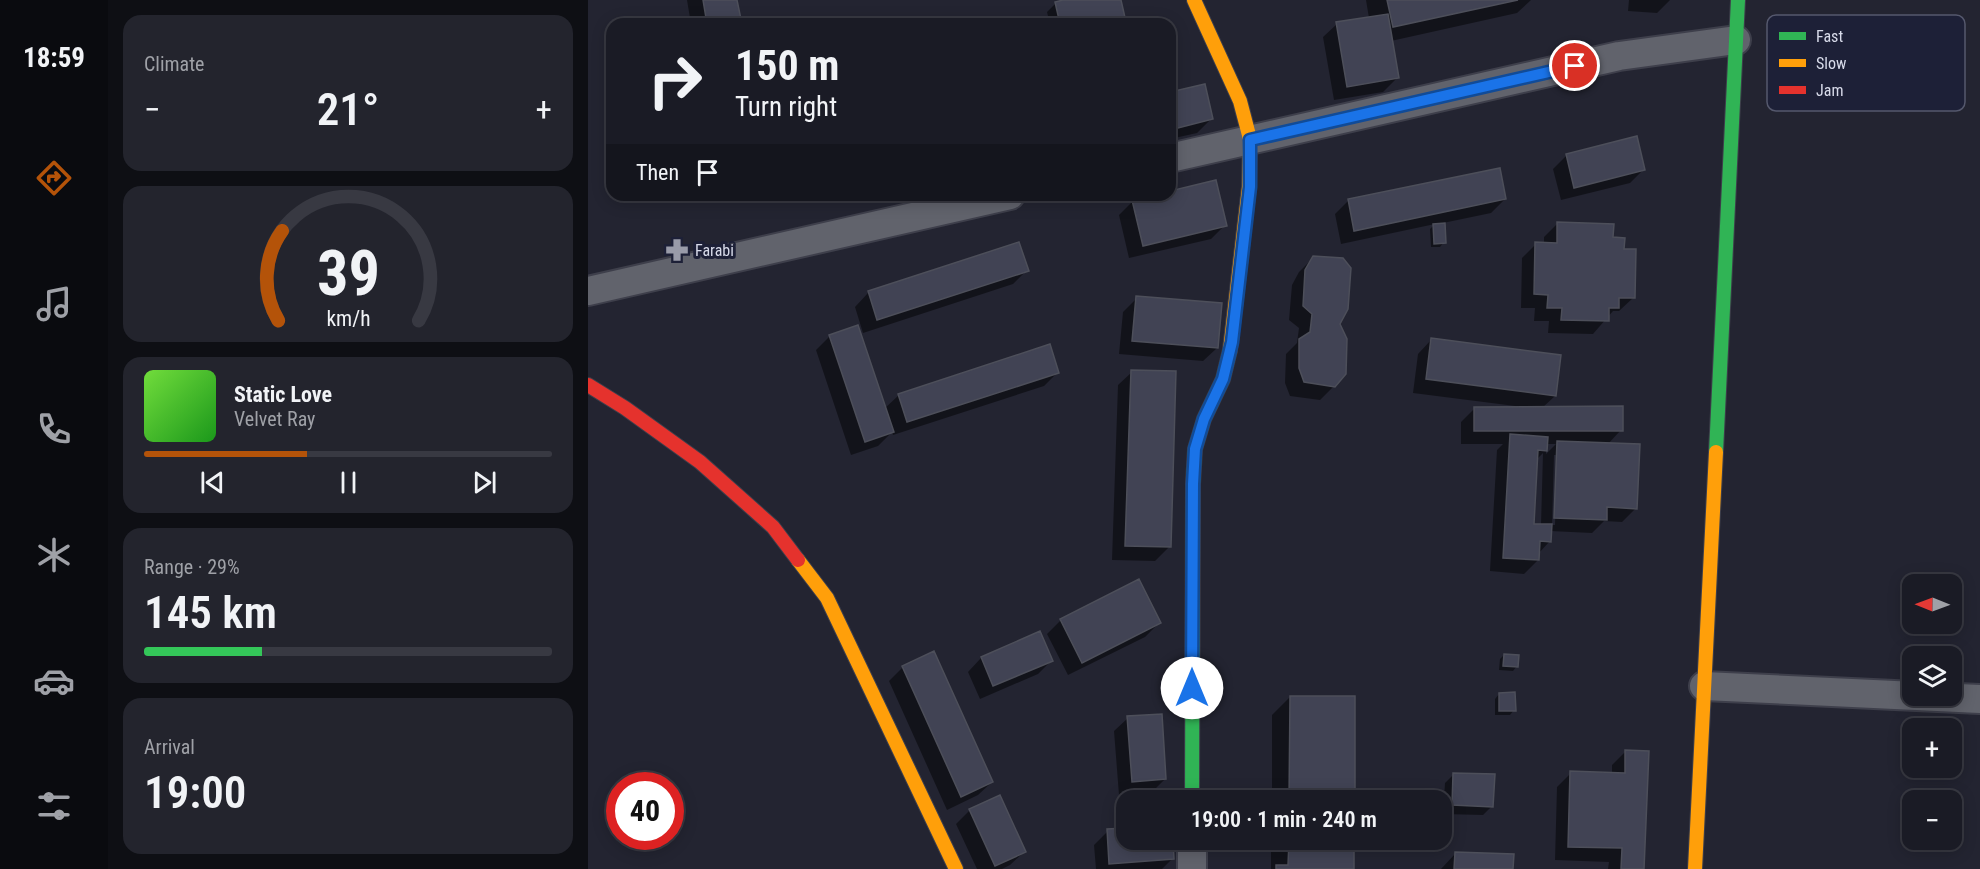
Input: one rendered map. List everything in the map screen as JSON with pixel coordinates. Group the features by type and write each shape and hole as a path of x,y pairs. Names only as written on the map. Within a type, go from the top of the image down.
{"street":[{"path":"1192,790 1195,449 1204,419 1223,379 1232,342 1250,187 1250,140 1240,101 1194,0"},
{"path":"1695,869 1738,0"},
{"path":"1176,157 1619,56 1736,40"},
{"path":"588,291 984,201"},
{"path":"588,385 681,448 732,491 772,527 827,598 956,869"},
{"path":"1704,686 1980,699"},
{"path":"1192,850 1192,869"}],"building":[{"path":"703,0 737,0 741,18 706,18"},
{"path":"1121,0 1125,18 1059,18 1055,2"},
{"path":"1387,0 1518,0 1393,27"},
{"path":"1388,14 1399,78 1347,87 1336,22"},
{"path":"1205,84 1213,119 1176,128 1176,91"},
{"path":"1637,136 1645,170 1574,188 1566,154"},
{"path":"1500,168 1506,199 1354,231 1348,199"},
{"path":"1216,180 1227,226 1143,246 1132,201 1176,201 1176,190"},
{"path":"1557,222 1614,224 1613,237 1625,238 1624,249 1636,249 1635,298 1619,298 1619,308 1609,308 1609,321 1561,320 1562,308 1547,308 1548,295 1534,294 1535,242 1557,243"},
{"path":"1445,223 1446,243 1434,244 1433,224"},
{"path":"1019,242 1029,271 877,320 868,291"},
{"path":"1313,256 1343,258 1351,268 1348,309 1340,324 1347,339 1346,374 1335,387 1304,382 1299,368 1299,339 1310,332 1312,314 1303,306 1305,270"},
{"path":"1136,296 1222,303 1218,348 1132,341"},
{"path":"858,325 894,432 865,442 829,335"},
{"path":"1431,338 1561,355 1556,396 1426,379"},
{"path":"1050,344 1059,373 907,422 898,394"},
{"path":"1131,370 1176,371 1171,547 1125,546"},
{"path":"1623,406 1623,431 1474,431 1474,407"},
{"path":"1510,434 1548,437 1547,451 1538,450 1534,524 1552,524 1551,542 1540,541 1539,560 1503,558"},
{"path":"1557,441 1640,444 1637,509 1607,507 1607,520 1554,518"},
{"path":"1139,579 1161,623 1082,663 1060,619"},
{"path":"1040,631 1053,661 993,686 981,657"},
{"path":"934,651 993,782 961,797 902,666"},
{"path":"1504,654 1519,655 1518,667 1503,666"},
{"path":"1515,692 1516,711 1499,711 1499,693"},
{"path":"1290,696 1355,696 1355,790 1289,790"},
{"path":"1162,714 1166,779 1132,782 1127,716"},
{"path":"1625,750 1649,751 1644,869 1621,869 1622,848 1568,847 1570,771 1625,773"},
{"path":"1453,773 1495,774 1493,807 1452,805"},
{"path":"1000,795 1026,852 995,866 969,809"},
{"path":"1107,829 1116,829 1116,850 1174,850 1174,859 1109,864"},
{"path":"1289,850 1354,850 1354,869 1276,869 1276,865 1288,865"},
{"path":"1455,852 1514,854 1513,869 1454,869"}],"traffic: fast":[{"path":"1716,452 1738,0"},
{"path":"1192,790 1195,449 1204,419 1223,379 1230,350"}],"traffic: slow":[{"path":"1194,0 1240,101 1250,139 1249,187 1230,350"},
{"path":"1695,869 1716,452"},
{"path":"798,560 827,598 956,869"}],"traffic: jam":[{"path":"588,385 625,408 700,462 773,527 798,560"}],"place":[{"name":"Farabi","path":"677,250"}],"route":[{"path":"1192,688 1195,449 1204,419 1223,379 1232,342 1250,187 1250,140 1575,66"}]}
